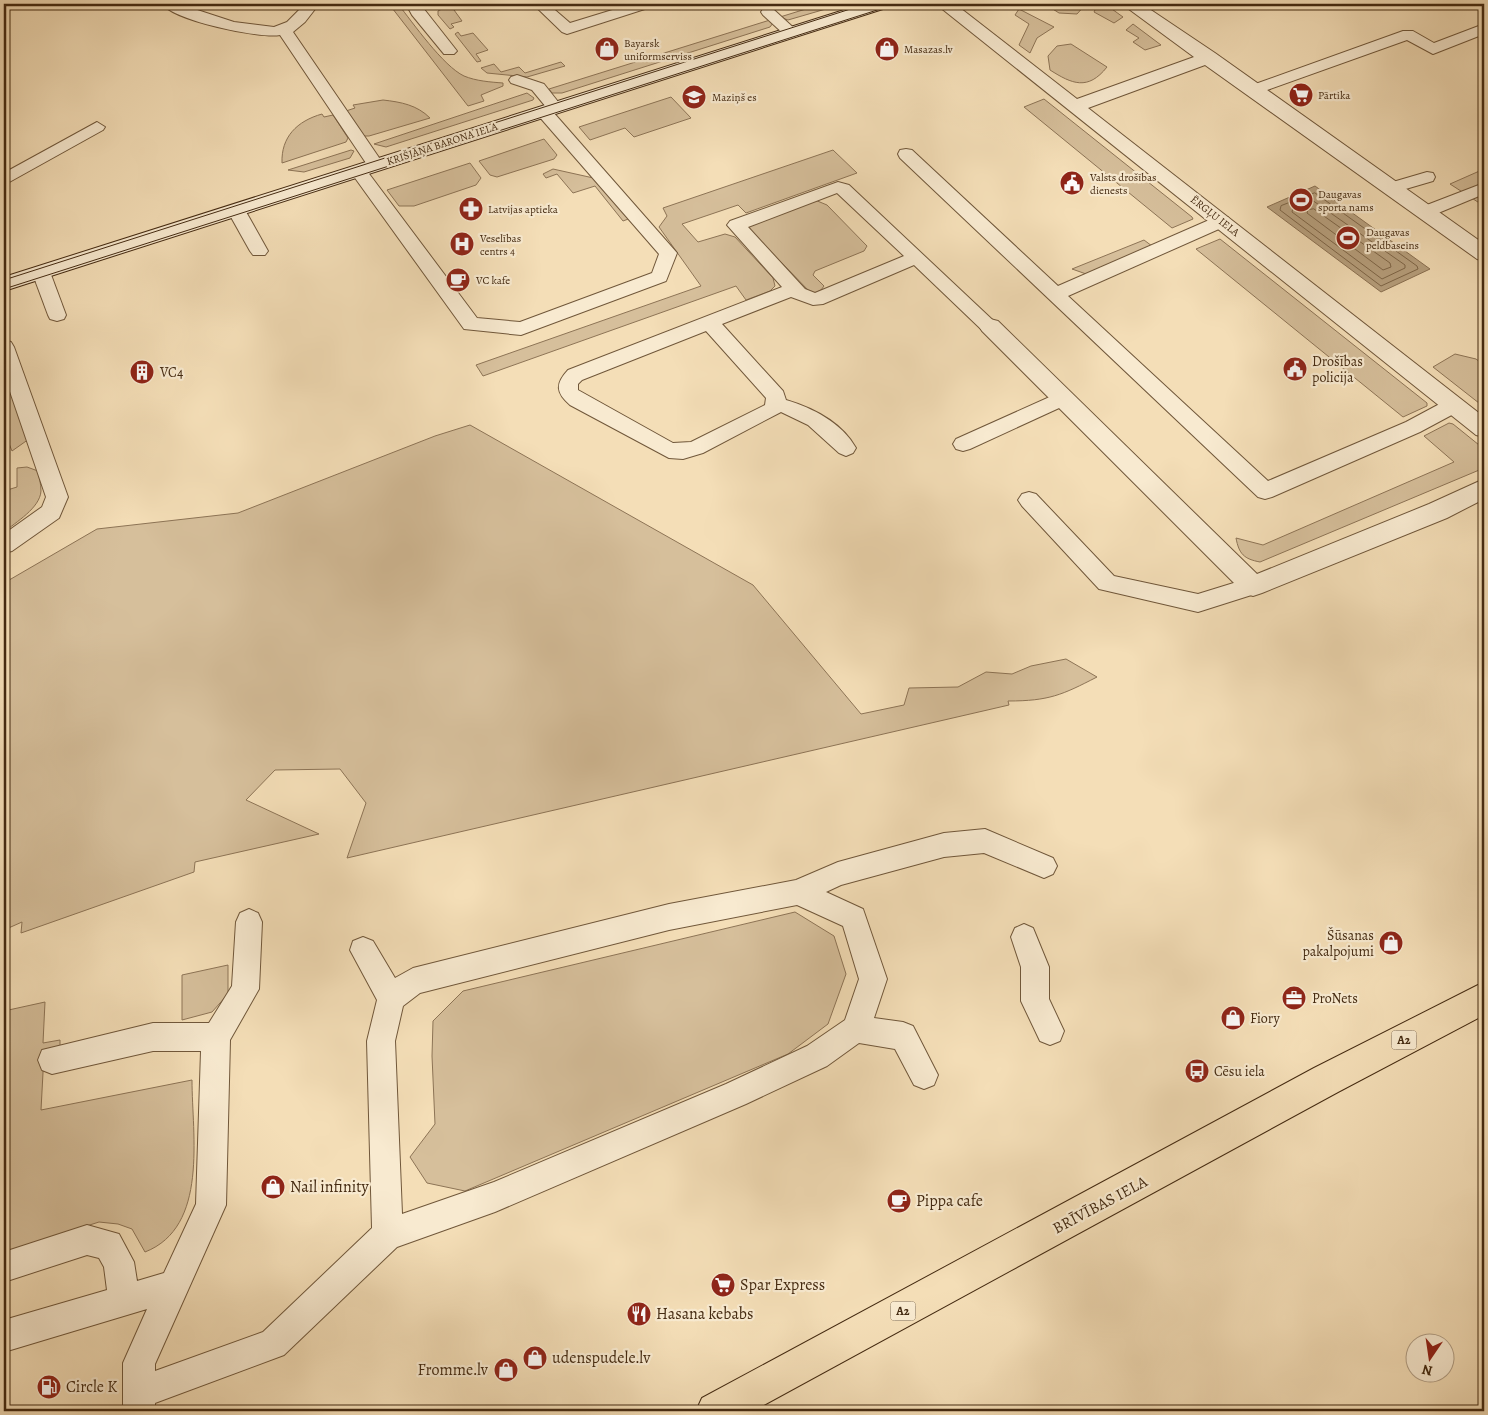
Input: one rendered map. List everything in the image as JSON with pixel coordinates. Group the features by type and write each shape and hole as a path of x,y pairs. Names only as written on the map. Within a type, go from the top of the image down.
{"highway":[{"name":"BRĪVĪBAS IELA","path":"715,1411 1326,1080 1484,998"}],"street":[{"name":"KRIŠJĀŅA BARONA IELA","path":"4,284 880,4"},
{"name":"ĒRGĻU IELA","path":"945,4 1484,429"},
{"path":"1131,4 1209,57 1484,254"},
{"path":"1076,106 1209,57"},
{"path":"990,326 1254,586 1438,510 1484,488"}],"lane":[{"path":"170,4 176,9 232,26 256,31 284,30 300,20 312,4"},
{"path":"413,4 417,12 449,50"},
{"path":"540,4 567,29 646,4"},
{"path":"768,12 791,33"},
{"path":"1253,90 1408,34 1432,49 1484,29"},
{"path":"284,30 367,168 471,324 521,329 660,277 668,253 549,110 538,87 517,80"},
{"path":"4,180 97,127"},
{"path":"906,154 1265,491 1413,426 1454,405"},
{"path":"1392,188 1426,177"},
{"path":"916,258 838,289 823,298 813,299 804,297 794,289 736,225 838,186 844,189 990,326"},
{"path":"1425,212 1484,188"},
{"path":"236,210 259,251"},
{"path":"1056,294 1222,221"},
{"path":"40,272 57,315"},
{"path":"710,323 776,396 776,404 772,410 696,448 683,451 669,450 577,400 568,392 568,382 575,375 794,289"},
{"path":"4,545 51,512 57,496 6,361"},
{"path":"963,444 1063,398"},
{"path":"776,404 789,407 822,423 846,448"},
{"path":"1029,500 1107,583 1198,604 1254,586"},
{"path":"387,1235 388,1189 381,1041 391,998 413,981 669,917 798,892 838,874 944,845 985,841 1044,866"},
{"path":"249,922 245,989 216,1038 211,1205 139,1363 139,1402 273,1344 387,1235 495,1197 736,1094 817,1056 856,1029 873,979 854,918 798,892"},
{"path":"1024,937 1035,967 1035,1001 1050,1031"},
{"path":"363,950 391,998"},
{"path":"856,1029 903,1036 924,1075"},
{"path":"52,1060 153,1037 216,1038"},
{"path":"4,1267 87,1240 108,1245 119,1262 124,1299"},
{"path":"4,1336 175,1285"}],"shaded area":[{"path":"389,4 398,4 429,43 456,71 473,79 503,83 503,86 481,95 484,101 468,106"},
{"path":"451,4 468,6 454,10 462,21 451,24 454,27 450,29 438,15 438,11"},
{"path":"822,4 843,4 788,20 780,17"},
{"path":"1045,4 1086,4 1077,14 1059,13"},
{"path":"1098,4 1105,4 1123,17 1114,23 1094,12"},
{"path":"1019,9 1054,27 1037,38 1030,53 1019,45 1029,24 1015,15"},
{"path":"770,20 773,23 770,27 562,93 552,93 549,89"},
{"path":"1133,24 1161,45 1145,50 1133,42 1139,38 1126,30"},
{"path":"458,32 461,36 473,33 488,50 476,54 481,61 477,62 455,34"},
{"path":"1071,44 1107,67 1093,80 1080,83 1066,79 1050,70 1048,56 1057,46"},
{"path":"561,62 565,66 527,77 487,73 481,68 494,64 501,72 519,67 525,73"},
{"path":"527,93 534,98 533,100 386,147 374,144"},
{"path":"671,97 691,118 634,137 625,128 590,140 579,127"},
{"path":"1044,99 1193,219 1172,228 1024,107"},
{"path":"383,100 408,105 420,110 430,118 364,136 346,111 355,108 353,105"},
{"path":"322,114 324,117 333,115 348,138 346,142 282,163 284,145 292,131 305,121"},
{"path":"544,139 557,155 554,159 497,177 490,175 479,161"},
{"path":"351,150 354,151 350,158 304,172 288,170"},
{"path":"833,150 857,173 746,213 738,205 682,224 698,242 725,234 735,237 773,278 775,286 770,291 746,300 736,286 483,376 476,365 701,286 659,227 667,216 663,208"},
{"path":"470,163 481,178 476,185 414,206 399,206 387,190"},
{"path":"553,169 598,179 631,218 623,221 595,186 573,193 557,174 546,178 543,174"},
{"path":"1484,169 1484,206 1450,184"},
{"path":"815,200 827,205 867,246 864,251 815,271 813,275 824,286 815,293 809,291 750,230 749,225"},
{"path":"1220,239 1427,403 1427,406 1403,417 1196,249"},
{"path":"1144,240 1152,246 1089,275 1072,269"},
{"path":"1455,354 1476,359 1484,365 1484,407 1433,367"},
{"path":"4,386 13,390 29,439 12,451 4,431"},
{"path":"1449,423 1453,424 1484,449 1484,468 1260,562 1246,557 1241,552 1236,538 1263,545 1454,462 1424,436"},
{"path":"470,425 753,585 861,714 904,705 909,688 958,687 986,672 1012,674 1031,666 1066,659 1097,677 1055,696 1034,700 1008,701 1009,705 347,858 366,803 340,769 275,770 246,800 319,834 195,862 194,872 21,933 22,922 4,930 4,583 97,529 238,513 435,436"},
{"path":"27,467 38,471 41,488 40,497 27,514 4,532 4,491 17,487 17,468"},
{"path":"795,912 834,936 846,974 828,1024 788,1054 465,1191 427,1183 410,1157 435,1124 432,1056 433,1021 463,991"},
{"path":"228,965 228,994 212,1012 182,1020 182,975"},
{"path":"45,1002 43,1043 60,1040 60,1050 44,1054 41,1110 192,1080 194,1152 188,1201 179,1222 165,1240 145,1252 132,1229 118,1224 99,1222 11,1250 4,1249 4,1011"}],"water":[{"name":"Daugavas peldbaseins","path":"1315,186 1430,269 1381,292 1267,207"}],"tram line":[{"path":"4,280 866,4"},
{"path":"4,289 896,4"}],"place":[{"name":"Bayarsk uniformserviss","path":"607,49"},
{"name":"Masazas.lv","path":"887,49"},
{"name":"Pārtika","path":"1301,95"},
{"name":"Maziņš es","path":"694,97"},
{"name":"Valsts drošības dienests","path":"1072,183"},
{"name":"Daugavas sporta nams","path":"1301,200"},
{"name":"Latvijas aptieka","path":"471,209"},
{"name":"Daugavas peldbaseins","path":"1348,238"},
{"name":"Veselības centrs 4","path":"462,244"},
{"name":"VC kafe","path":"458,280"},
{"name":"Drošības policija","path":"1295,369"},
{"name":"VC4","path":"142,372"},
{"name":"Šūsanas pakalpojumi","path":"1391,943"},
{"name":"ProNets","path":"1294,998"},
{"name":"Fiory","path":"1233,1018"},
{"name":"Cēsu iela","path":"1197,1071"},
{"name":"Nail infinity","path":"273,1187"},
{"name":"Pippa cafe","path":"899,1201"},
{"name":"Spar Express","path":"723,1285"},
{"name":"Hasana kebabs","path":"639,1314"},
{"name":"udenspudele.lv","path":"535,1358"},
{"name":"Fromme.lv","path":"506,1370"},
{"name":"Circle K","path":"49,1387"}]}
